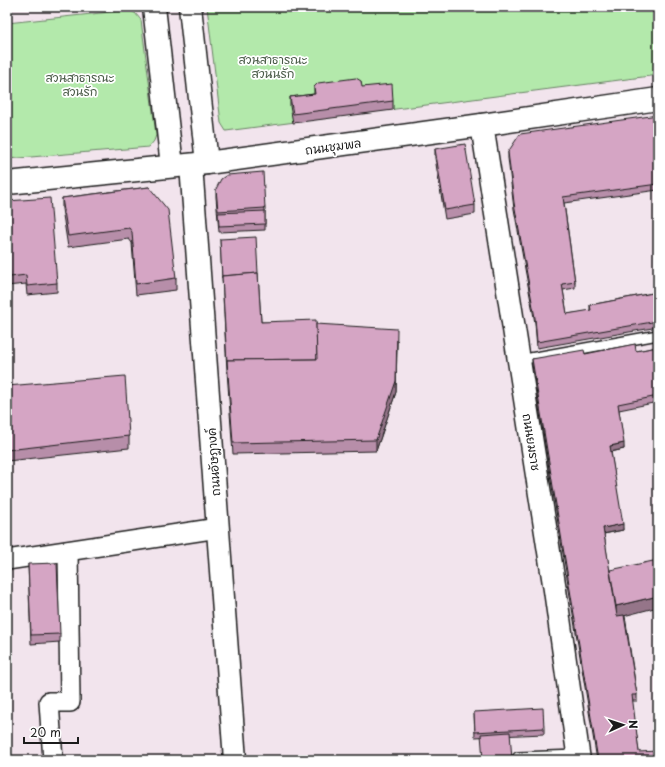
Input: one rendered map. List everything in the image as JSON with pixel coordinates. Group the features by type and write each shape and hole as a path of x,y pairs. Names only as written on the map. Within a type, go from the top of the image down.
{"main road":[{"path":"154,7 190,165"},
{"path":"190,7 190,165"},
{"name":"ถนนชุมพล","path":"7,183 190,165 658,99"},
{"name":"ถนนยมราช","path":"482,125 555,590 578,758"},
{"name":"ถนนอัษฎางค์","path":"190,165 235,760"}],"street":[{"path":"7,560 218,528"},
{"path":"53,760 49,702 70,702 68,551"}],"lane":[{"path":"519,360 658,335"},
{"path":"518,760 518,757 578,758"}],"green space":[{"name":"สวนสาธารณะ สวนนรัก","path":"207,7 658,7 658,75 226,131 221,123"},
{"name":"สวนสาธารณะ สวนรัก","path":"129,10 135,13 141,20 156,135 154,141 149,147 7,159 7,23"}],"building":[{"path":"356,78 361,81 362,87 392,84 393,101 293,114 290,97 315,94 314,87 318,83"},
{"path":"658,115 658,184 563,197 575,282 562,284 567,314 591,310 590,305 658,292 658,321 537,342 535,318 514,203 508,152 520,134"},
{"path":"465,144 475,205 445,210 435,149"},
{"path":"263,172 265,208 218,211 216,189 221,179 227,175"},
{"path":"149,187 168,210 176,278 136,284 132,232 129,228 68,236 62,198"},
{"path":"50,198 57,283 27,286 26,275 10,277 7,248 7,201"},
{"path":"265,211 265,224 219,226 218,213"},
{"path":"256,237 258,273 222,276 222,278 220,239"},
{"path":"7,248 10,274 7,275"},
{"path":"258,273 261,322 316,320 317,359 227,360 227,363 222,276"},
{"path":"316,324 397,329 396,381 376,440 233,443 227,360 317,359"},
{"path":"635,344 636,351 658,347 658,396 618,404 624,443 610,446 623,524 603,528 617,616 624,615 637,695 632,695 639,752 658,751 658,760 598,760 532,359 584,350 585,354"},
{"path":"125,376 129,436 7,450 7,386"},
{"path":"658,560 658,596 616,606 610,570"},
{"path":"57,563 60,634 31,635 28,564"},
{"path":"543,708 544,728 475,732 474,712"},
{"path":"510,732 512,760 483,760 481,734"}]}
